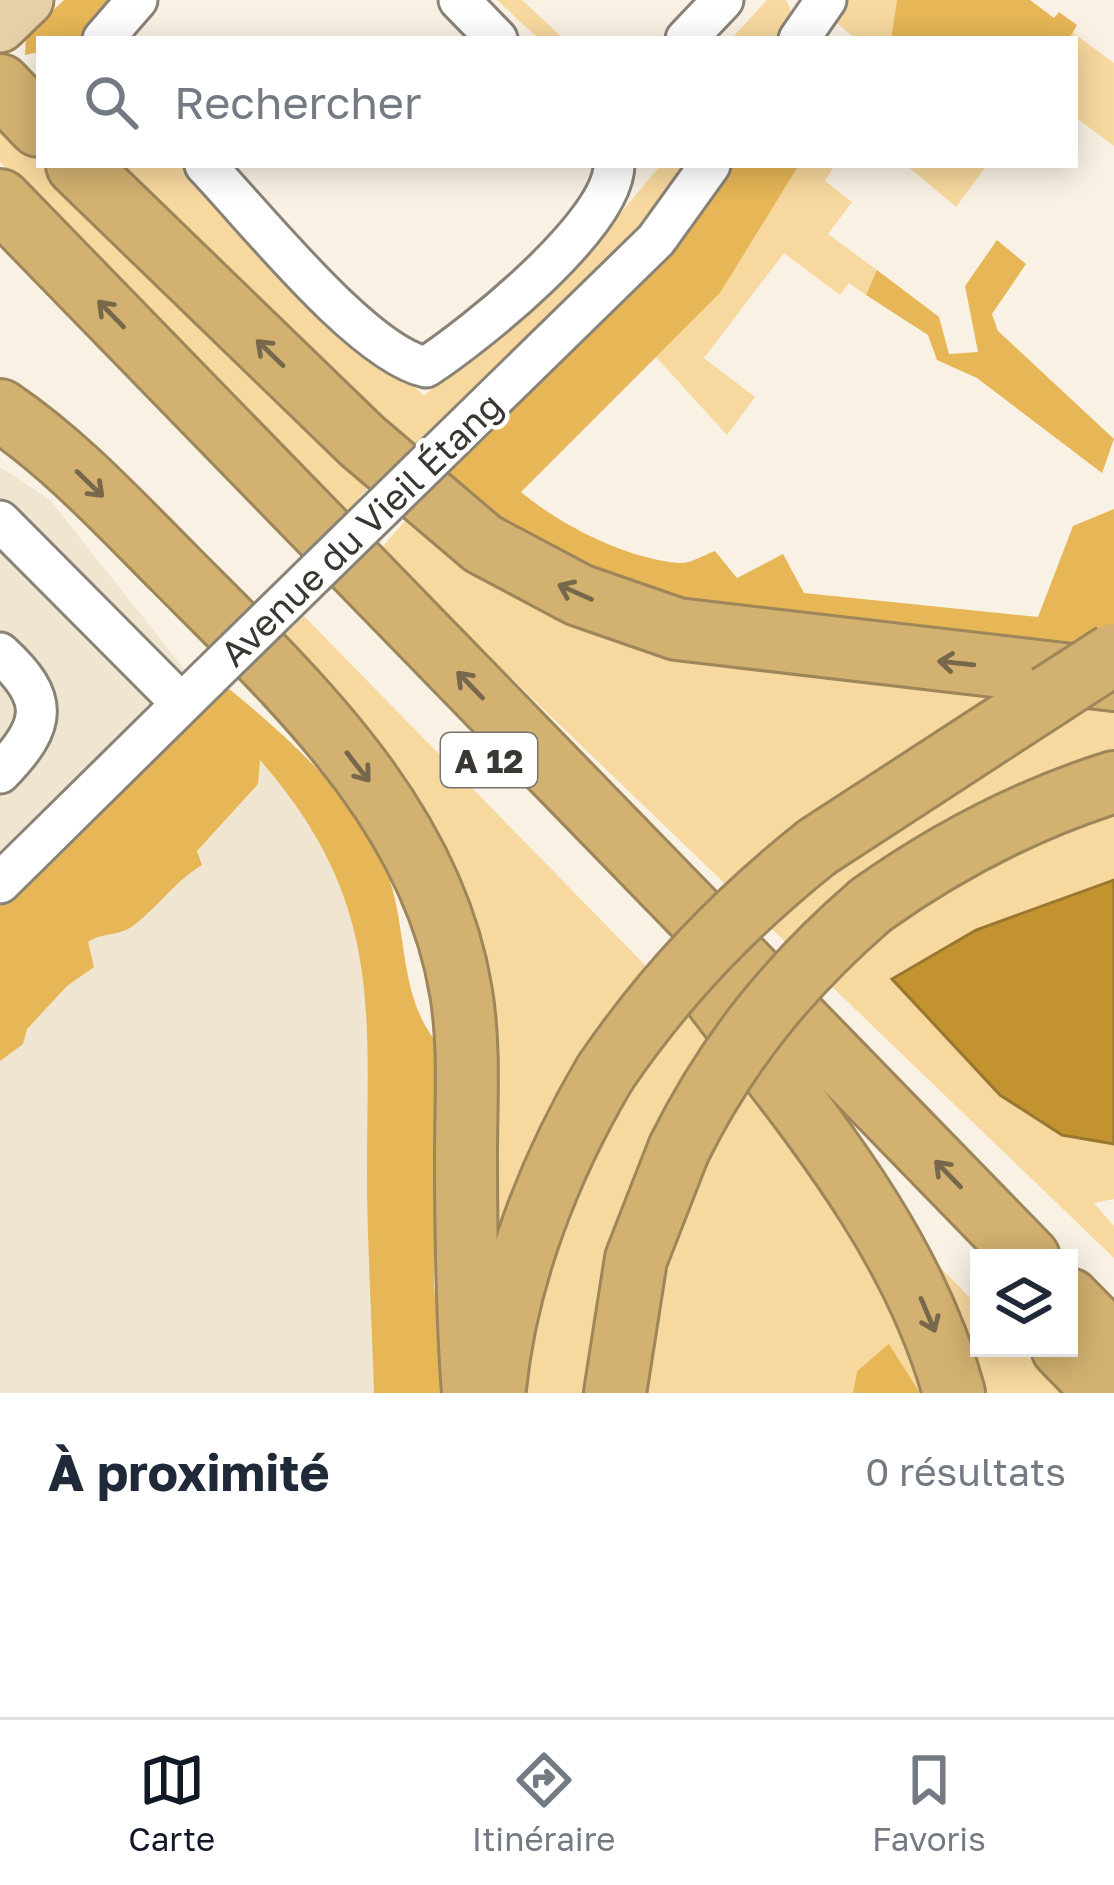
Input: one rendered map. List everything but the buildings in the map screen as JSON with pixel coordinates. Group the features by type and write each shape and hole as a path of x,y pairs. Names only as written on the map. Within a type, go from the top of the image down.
{"highway":[{"path":"0,85 36,123"},
{"path":"79,168 427,500 531,572 627,614 677,629 1114,680"},
{"name":"A 12","path":"0,200 1020,1249"},
{"name":"A 12","path":"0,257 970,1254"},
{"path":"0,410 85,480 280,676 363,771 414,854 434,898 461,991 466,1288 473,1393"},
{"path":"495,1393 506,1317 545,1193 605,1073 670,983 709,940 817,847 1114,654"},
{"path":"615,1393 636,1259 679,1149 726,1063 792,977 871,905 999,827 1114,782"},
{"path":"698,975 886,1233 931,1320 954,1393"},
{"path":"1078,1308 1114,1345"},
{"path":"1071,1357 1106,1393"}],"street":[{"path":"106,36 137,0"},
{"path":"459,0 493,36"},
{"path":"689,36 723,0"},
{"path":"802,36 826,0"},
{"path":"209,168 360,328 404,362 426,367 454,349 582,231 614,184 614,168"},
{"name":"Avenue du Vieil Étang","path":"0,883 656,240 708,168"},
{"path":"0,521 195,690"},
{"path":"0,653 33,683 37,700 28,739 0,772"}],"shaded area":[{"path":"64,0 132,0 95,36 36,36 36,53 25,55 26,36"},
{"path":"497,0 522,0 561,36 536,36"},
{"path":"767,0 786,0 792,13 776,36 734,36"},
{"path":"845,0 897,0 891,36 852,36 831,18"},
{"path":"897,0 1030,0 1054,18 1059,12 1077,25 1071,36 891,36"},
{"path":"1078,36 1114,63 1114,146 1078,119"},
{"path":"0,110 36,146 36,168 58,168 376,479 343,516 0,162"},
{"path":"109,168 196,168 424,396 602,235 658,168 685,168 643,228 409,450"},
{"path":"721,168 797,168 720,293 521,492 595,538 638,555 683,563 715,551 737,578 783,554 804,593 1038,617 1073,526 1114,509 1114,624 1061,653 850,632 705,610 636,592 570,567 501,529 441,475"},
{"path":"797,168 833,168 825,181 852,202 828,234 877,270 866,295 849,283 840,295 784,253 704,358 755,397 727,435 656,357 720,293"},
{"path":"910,168 985,168 956,207"},
{"path":"997,240 1026,264 992,314 998,331 1114,439 1102,473 977,378 937,360 928,335 866,295 877,270 939,317 949,354 978,352 965,286"},
{"path":"0,467 50,500 247,748 282,768 356,904 379,1020 382,1393 0,1393"},
{"path":"412,513 1114,684 1114,880 976,930 1061,1135 1114,1144 1114,1199 1094,1203 1114,1226 1114,1258 379,551"},
{"path":"304,616 970,1298 970,1357 1028,1357 1063,1393 920,1393 889,1345 857,1371 853,1393 487,1393 479,974 274,645"},
{"path":"218,680 293,745 341,796 362,824 390,881 415,1003 434,1039 434,1286 443,1393 374,1393 368,1069 361,964 330,864 301,813 260,760 258,784 197,851 202,865 134,925 88,942 94,967 67,986 27,1029 23,1044 0,1061 0,902"},
{"path":"1114,880 1114,1144 1062,1135 1000,1095 892,979 976,930"},
{"path":"889,1344 920,1393 853,1393 857,1371"}]}
